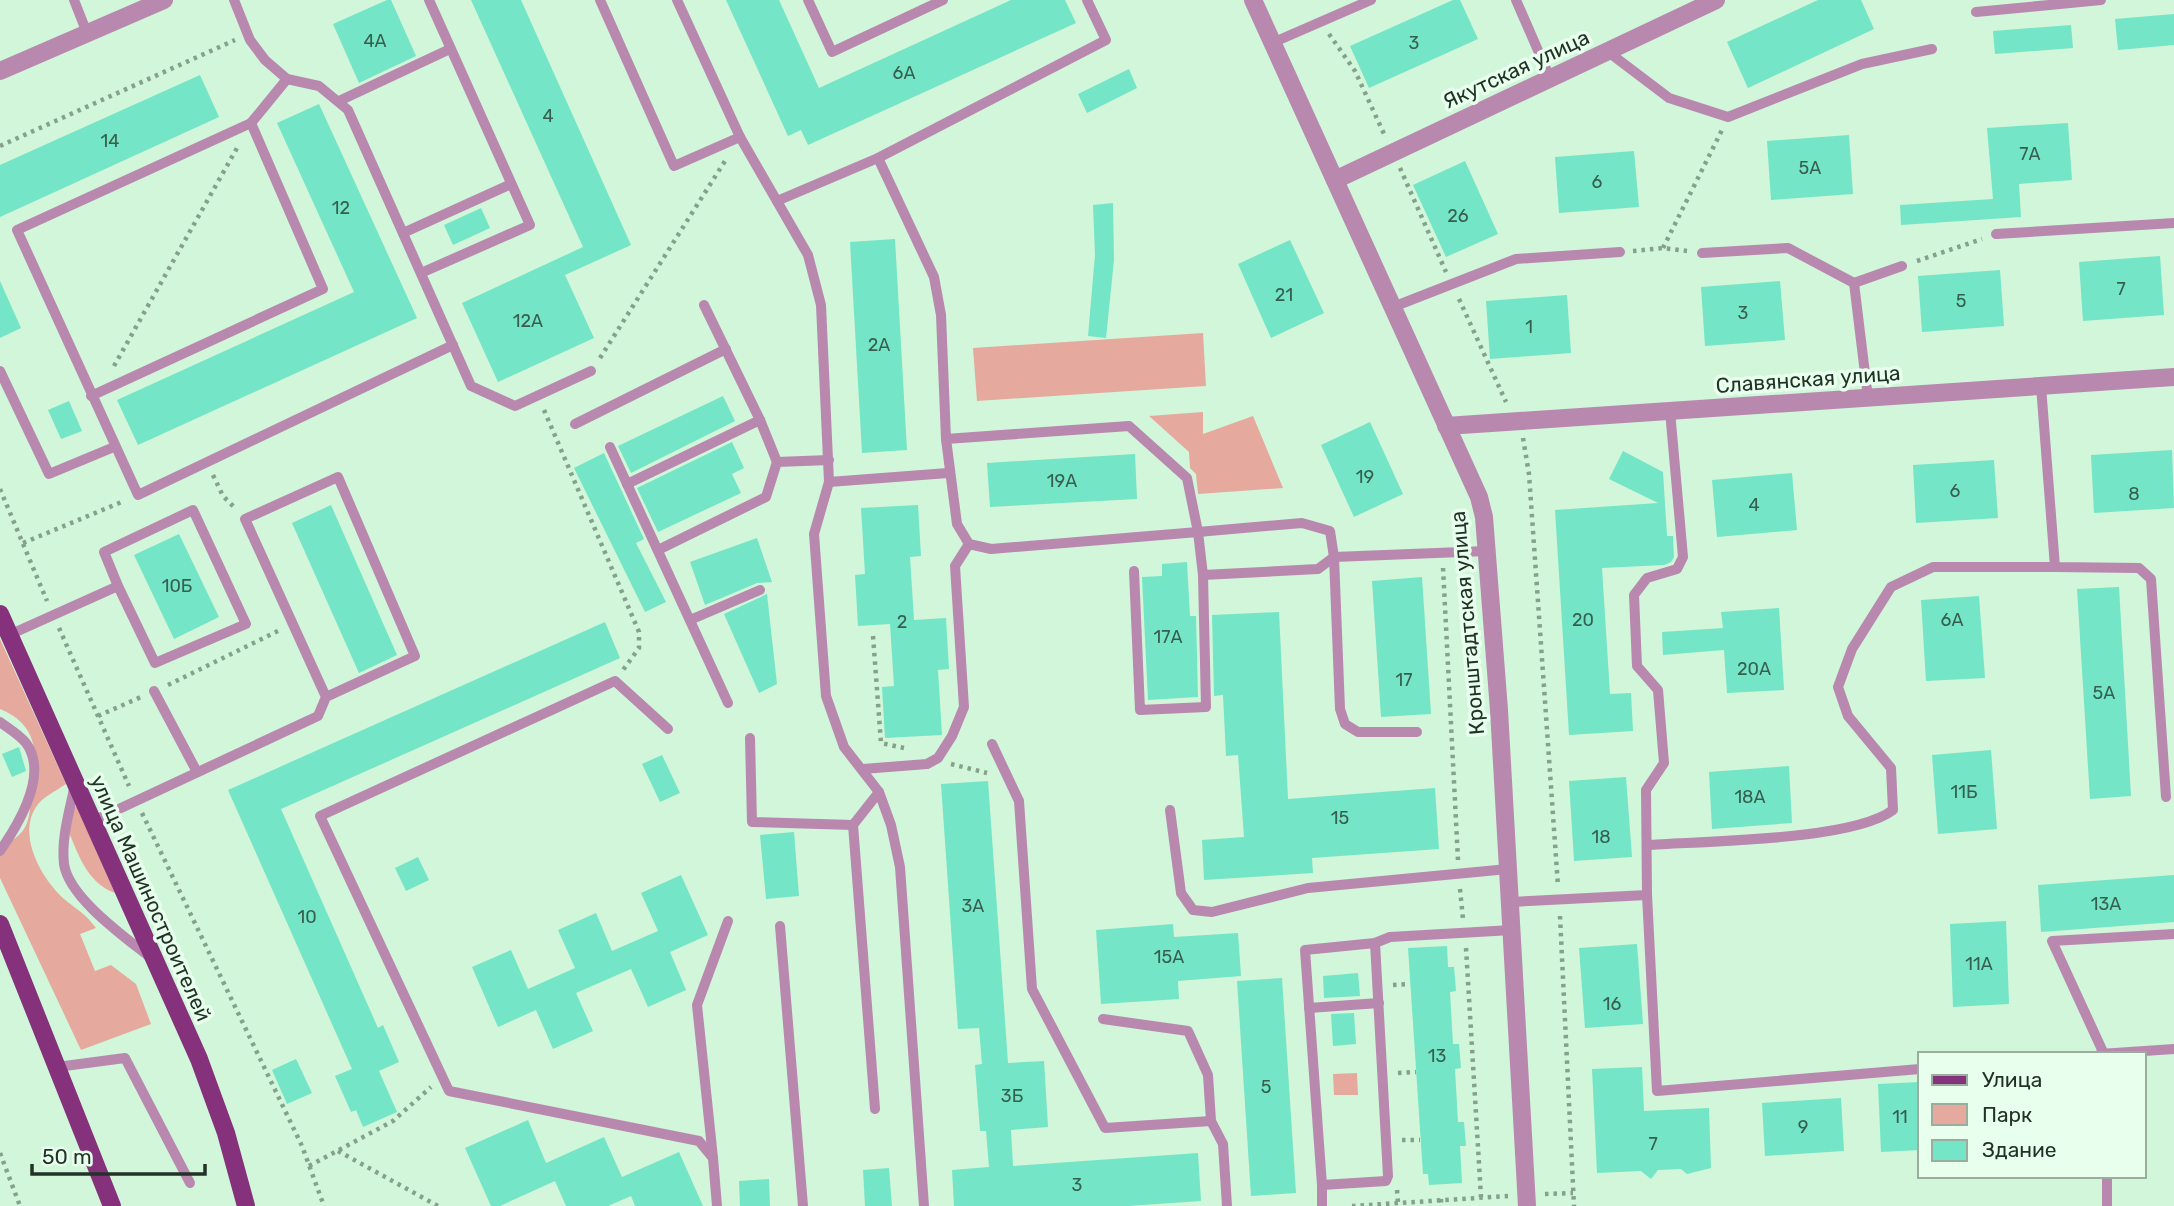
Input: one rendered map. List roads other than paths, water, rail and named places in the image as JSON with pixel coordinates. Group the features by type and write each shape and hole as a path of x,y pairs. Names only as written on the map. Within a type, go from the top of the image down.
{"main road":[{"name":"улица Машиностроителей","path":"0,614 199,1059 226,1133 246,1206"},
{"path":"0,925 112,1206"}],"street":[{"path":"0,71 164,0"},
{"name":"Кронштадтская улица","path":"1252,0 1479,497 1487,551 1527,1200"},
{"name":"Якутская улица","path":"1335,180 1390,146 1550,78 1716,0"},
{"name":"Славянская улица","path":"1446,426 2174,377"}],"lane":[{"path":"74,0 87,33"},
{"path":"234,0 248,33 265,60 287,79 319,86 348,110 471,386 515,406 591,371"},
{"path":"421,273 530,225 429,0"},
{"path":"600,0 674,166 740,137"},
{"path":"677,0 740,137 808,255 821,304 829,460 828,482 814,534 825,695 844,747 879,792 891,825 900,867 924,1206"},
{"path":"808,0 832,52 943,0"},
{"path":"778,201 878,158 1106,40 1087,0"},
{"path":"1272,43 1371,0"},
{"path":"1516,0 1550,78"},
{"path":"1976,12 2101,0"},
{"path":"339,101 450,49"},
{"path":"1607,51 1670,98 1728,117 1862,64 1932,49"},
{"path":"287,79 251,123 17,230 138,495 453,345"},
{"path":"91,396 323,289 251,123"},
{"path":"878,158 934,278 941,315 948,473 957,524 969,544 991,549 1302,523 1329,531 1334,557 1340,709 1345,724 1358,732 1418,732"},
{"path":"403,233 511,184"},
{"path":"1996,234 2174,223"},
{"path":"1702,253 1788,248 1854,283 1902,266"},
{"path":"1393,307 1516,259 1620,252"},
{"path":"1854,283 1868,398"},
{"path":"658,550 766,497 777,462 761,419 704,305"},
{"path":"575,424 726,349"},
{"path":"0,370 49,474 114,447"},
{"path":"2041,386 2056,567"},
{"path":"1670,411 1683,557 1677,569 1647,578 1634,595 1637,666 1658,690 1664,764 1646,790 1647,895 1657,1091 1918,1069"},
{"path":"627,484 761,419"},
{"path":"946,439 1129,426 1187,478 1203,575 1206,707 1140,710 1134,571"},
{"path":"610,447 728,703"},
{"path":"777,462 829,460"},
{"path":"828,482 948,473"},
{"path":"91,822 318,716 326,697 415,656 338,477 245,519 326,697"},
{"path":"193,510 246,624 155,663 118,586 104,552 193,510"},
{"path":"863,769 927,764 938,758 952,736 964,707 954,566 969,544"},
{"path":"1203,575 1318,569 1334,557 1487,551"},
{"path":"1647,845 1794,835 1878,821 1893,810 1891,768 1848,716 1838,687 1852,649 1891,587 1933,567 2139,568 2151,579 2166,797"},
{"path":"9,635 118,586"},
{"path":"690,620 760,590"},
{"path":"668,729 615,681 320,816 449,1090 699,1141 713,1158"},
{"path":"154,691 197,772"},
{"path":"0,722 27,743 34,765 26,812 0,851"},
{"path":"750,738 752,822 853,825"},
{"path":"992,744 1005,777 1019,802 1032,989 1105,1128 1212,1121"},
{"path":"75,784 64,837 64,867 80,897 153,959"},
{"path":"875,1110 853,825 879,792"},
{"path":"1170,810 1181,893 1193,910 1212,912 1308,888 1508,869"},
{"path":"1510,902 1647,895"},
{"path":"716,1206 697,1005 728,920"},
{"path":"780,926 803,1206"},
{"path":"1322,1206 1305,950 1375,943 1390,937 1512,930"},
{"path":"2104,1052 2052,941 2174,934"},
{"path":"1322,1185 1386,1181 1388,1176 1375,943"},
{"path":"1309,1008 1378,1003"},
{"path":"1103,1019 1188,1031 1208,1075 1212,1121 1223,1144 1227,1206"},
{"path":"2122,1052 2174,1049"},
{"path":"57,1067 125,1058 190,1183"},
{"path":"2107,1178 2107,1206"}]}
